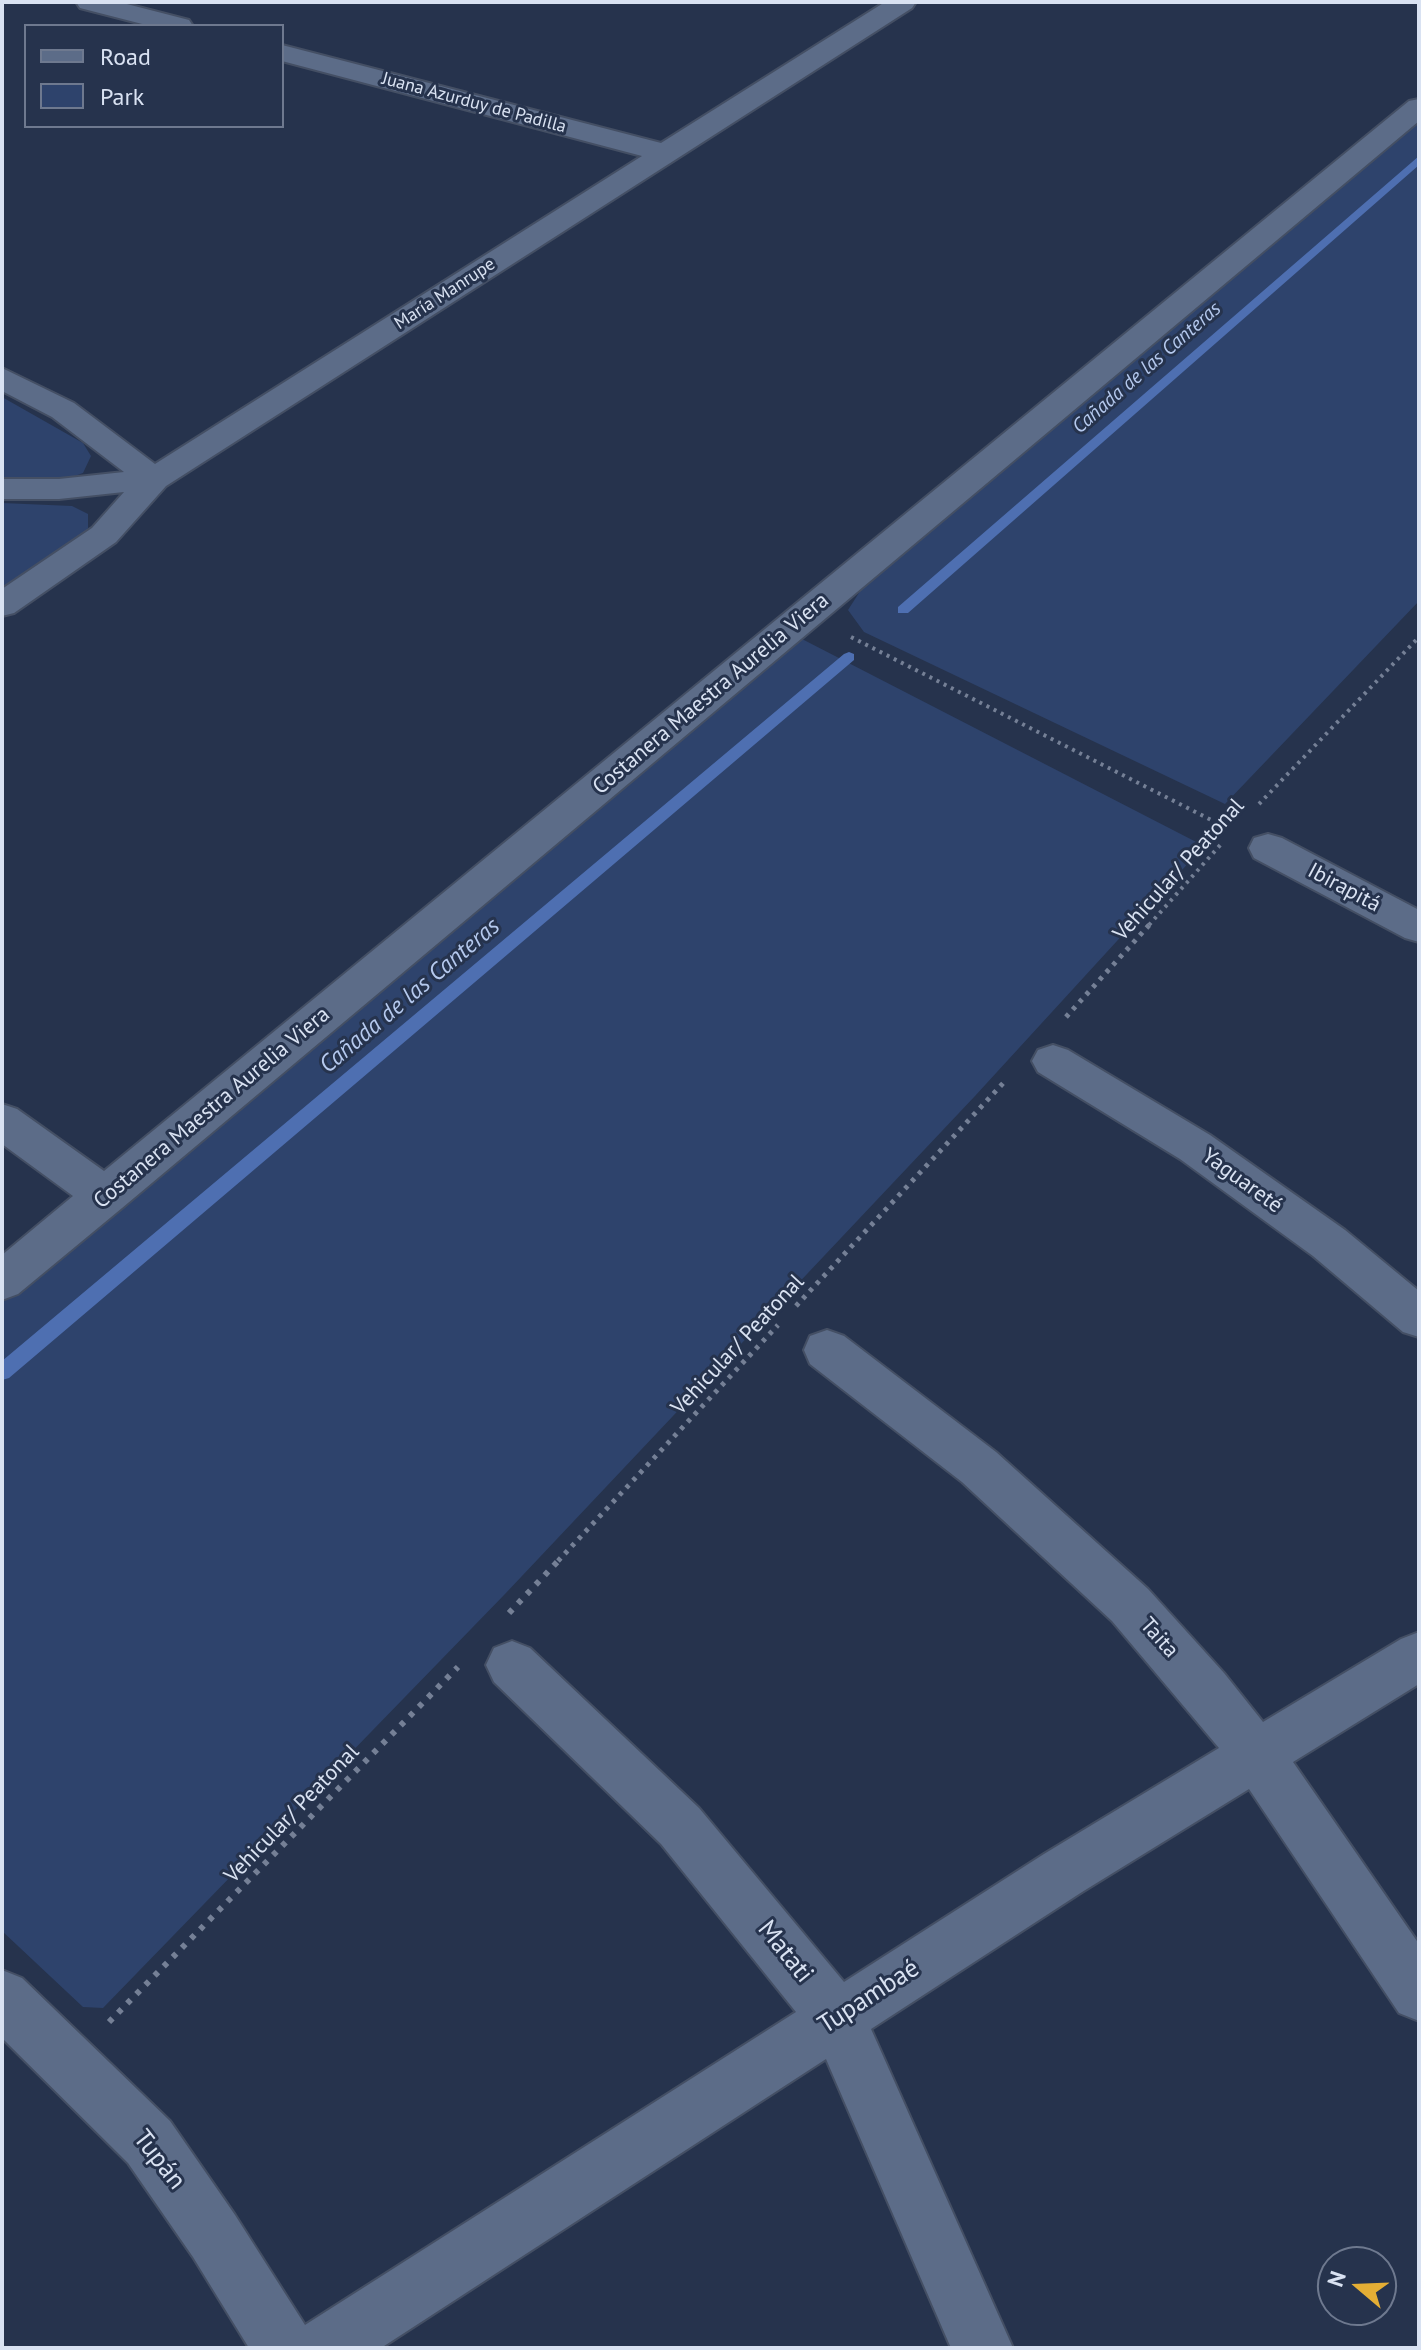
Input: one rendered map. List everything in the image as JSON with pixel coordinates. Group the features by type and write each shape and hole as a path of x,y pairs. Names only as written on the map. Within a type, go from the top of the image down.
{"street":[{"path":"89,2 172,24"},
{"name":"María Manrupe","path":"2,605 104,535 154,479 903,2"},
{"name":"Juana Azurduy de Padilla","path":"284,54 665,153"},
{"name":"Costanera Maestra Aurelia Viera","path":"2,1281 1419,107"},
{"path":"2,378 63,410 154,479"},
{"path":"2,489 59,489 154,479"},
{"name":"Ibirapitá","path":"1268,848 1419,928"},
{"name":"Yaguareté","path":"1041,1053 1195,1147 1329,1243 1419,1318"},
{"path":"2,1121 106,1196"},
{"name":"Taita","path":"827,1350 979,1467 1130,1605 1187,1668 1257,1755 1419,1993"},
{"name":"Matati","path":"492,1649 680,1826 837,2018 982,2348"},
{"name":"Tupambaé","path":"325,2348 1063,1873 1419,1656"},
{"name":"Tupán","path":"2,1998 149,2142 214,2236 284,2348"}],"path":[{"name":"Vehicular/ Peatonal","path":"794,1308 1041,1053 1233,831 807,614"},
{"name":"Vehicular/ Peatonal","path":"1255,808 1418,639"},
{"name":"Vehicular/ Peatonal","path":"69,2063 492,1649 784,1320"}],"green space":[{"path":"1419,119 1419,601 1225,804 864,632 848,610 864,585"},
{"path":"2,397 83,443 91,456 83,473 64,480 2,480"},
{"path":"2,503 72,506 88,514 88,528 83,539 2,597"},
{"path":"802,639 1204,846 975,1096 505,1594 103,2008 83,2007 2,1931 2,1296 556,834"}],"waterway":[{"name":"Cañada de las Canteras","path":"903,610 1419,159"},
{"name":"Cañada de las Canteras","path":"2,1372 849,657"}]}
